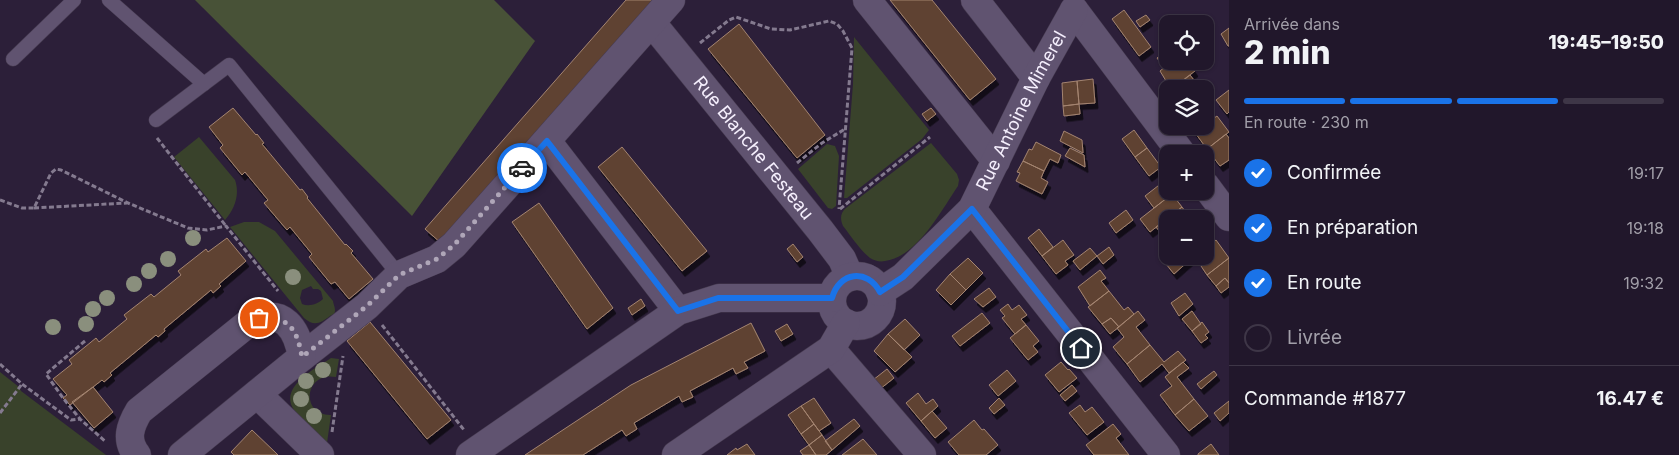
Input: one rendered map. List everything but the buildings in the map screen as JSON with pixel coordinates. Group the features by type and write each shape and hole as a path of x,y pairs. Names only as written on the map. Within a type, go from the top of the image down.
{"street":[{"path":"182,455 357,314 399,275 437,259 454,245 671,0"},
{"path":"868,0 996,161"},
{"path":"975,0 1036,78"},
{"path":"1074,5 1175,145"},
{"name":"Rue Antoine Mimerel","path":"880,292 903,277 972,209 1074,5"},
{"name":"Rue Blanche Festeau","path":"652,23 820,230 842,259 850,277"},
{"path":"547,141 678,311"},
{"path":"1214,197 1229,217"},
{"path":"972,209 1166,455"},
{"path":"850,277 865,277 877,286 880,292 882,300 881,309 877,317 863,326 854,326 846,323 835,313 832,298 838,285 843,280 850,277"},
{"path":"475,452 678,311 718,298 832,298"},
{"path":"137,455 130,442 129,431 139,411 251,321 268,317 282,320 295,331 299,340 302,357"},
{"path":"676,455 831,349 846,323"},
{"path":"831,349 922,455"},
{"path":"258,394 326,445"}],"lane":[{"path":"13,59 74,0"},
{"path":"109,0 204,84"},
{"path":"156,120 229,65 399,275"}],"path":[{"path":"697,46 729,20 736,17 771,29 790,30 829,21 837,24 852,48 839,209"},
{"path":"156,120 155,135 279,292"},
{"path":"793,167 822,143 845,128"},
{"path":"836,213 930,137"},
{"path":"34,208 52,173 56,169 128,203 188,228 207,230 226,226"},
{"path":"0,200 22,208 128,203"},
{"path":"326,445 344,350 357,314 475,452"},
{"path":"85,341 46,374 80,419 105,441"},
{"path":"0,364 22,384 71,420 80,419"},
{"path":"0,413 22,384"}],"green space":[{"path":"195,0 494,0 535,41 412,216"},
{"path":"854,37 929,130 922,139 847,198 844,198 853,84"},
{"path":"199,137 235,180 236,201 225,220 174,157"},
{"path":"931,143 957,174 958,186 936,220 908,251 897,258 885,261 870,258 843,226 841,219 843,212"},
{"path":"827,144 835,146 839,156 836,206 832,209 828,208 798,169"},
{"path":"244,222 259,222 275,231 333,301 334,314 324,321 317,323 304,318 230,227","holes":["311,286 313,289 321,291 323,299 313,304 302,304 300,298 302,290"]},
{"path":"331,358 339,359 336,377 325,377 317,381 312,387 310,394 314,409 331,415 327,443 294,410 290,402 291,394 301,379"},
{"path":"0,372 19,387 21,391 106,455 0,455"}],"way so far":[{"path":"259,318 274,318 282,320 289,325 295,331 299,340 302,357 367,306 399,275 437,259 454,245 522,168"}],"route":[{"path":"522,168 547,141 678,311 718,298 832,298 834,291 843,280 857,276 872,280 880,292 903,277 972,209 1081,348"}]}
